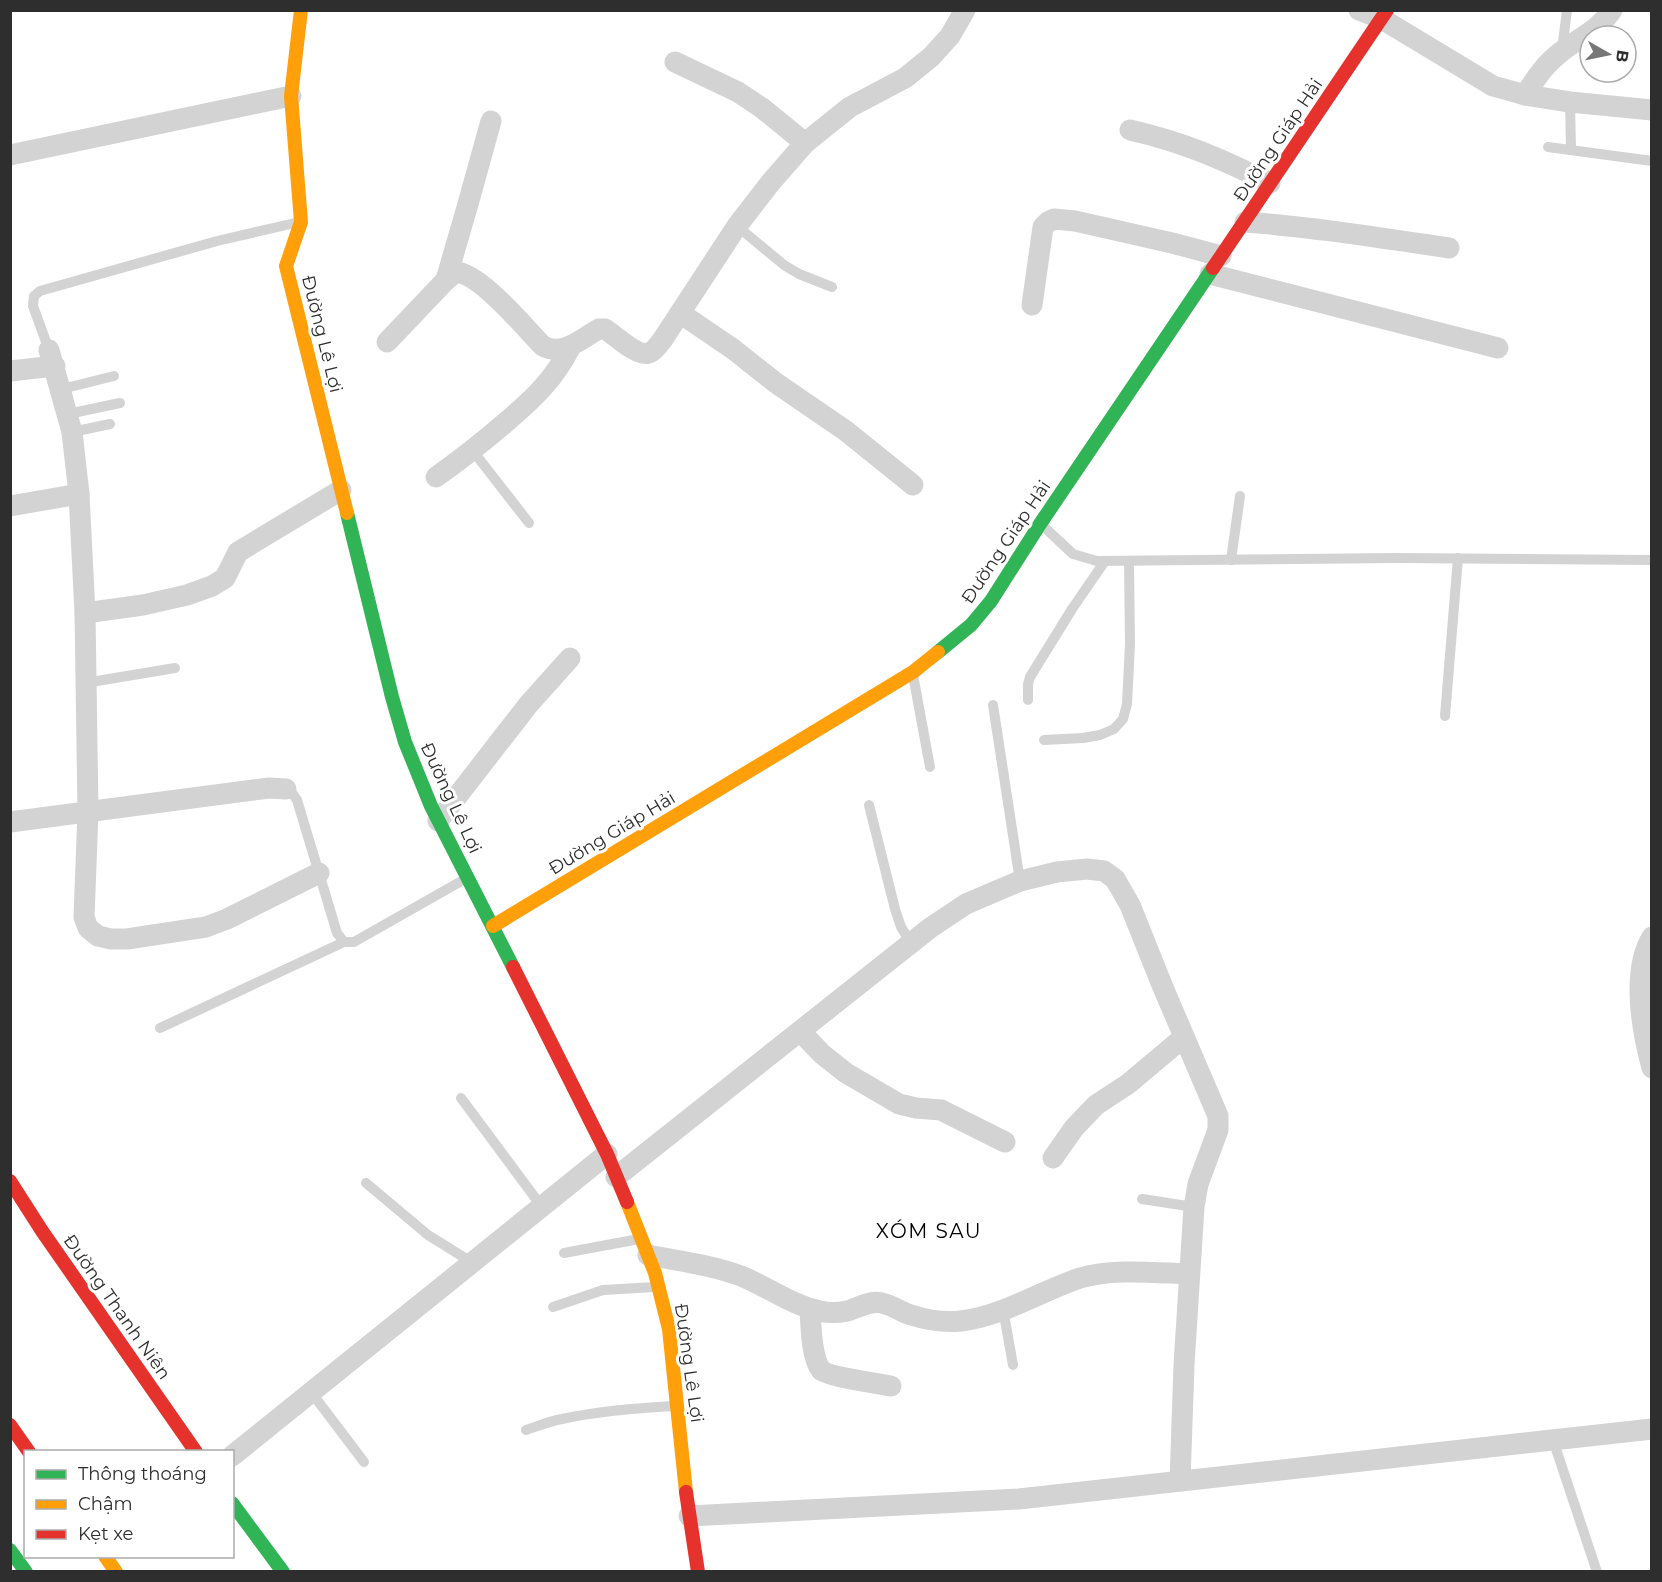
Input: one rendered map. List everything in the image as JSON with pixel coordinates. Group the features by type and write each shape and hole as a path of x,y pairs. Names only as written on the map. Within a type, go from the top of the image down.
{"main road":[{"name":"Đường Lê Lợi","path":"301,10 291,96 301,222 286,266 398,720 409,753 438,821 607,1154 655,1273 669,1329 698,1572"},
{"name":"Đường Giáp Hải","path":"493,926 912,672 970,625 991,601 1040,524 1384,15"},
{"name":"Đường Thanh Niên","path":"10,1181 42,1231 195,1450"},
{"path":"10,1425 28,1450"},
{"path":"234,1506 283,1572"},
{"path":"10,1550 26,1572"},
{"path":"106,1558 116,1572"}],"street":[{"path":"387,342 456,272 479,282 543,346 550,350 558,351 599,329 605,329 638,352 650,353 663,339 737,226 771,182 805,144 850,107 905,78 931,57 950,36 965,10"},
{"path":"1359,10 1384,15 1493,86 1525,95 1570,102 1652,110"},
{"path":"1525,95 1542,69 1562,51 1601,25 1612,10"},
{"path":"675,62 738,92 762,108 805,144"},
{"path":"10,155 291,96"},
{"path":"446,280 491,121"},
{"path":"1130,130 1189,146 1270,183"},
{"path":"1032,305 1043,227 1048,222 1060,218 1172,243 1215,265 1498,348"},
{"path":"1245,222 1329,230 1449,248"},
{"path":"680,313 846,431 913,485"},
{"path":"436,477 473,451 537,396 564,361 571,346"},
{"path":"10,371 52,358 70,423 79,494 85,613 88,812 84,917 88,928 98,936 127,939 206,927 227,919 319,873"},
{"path":"85,613 143,605 187,595 212,586 225,578 238,552 341,490"},
{"path":"10,506 79,494"},
{"path":"438,821 528,705 570,658"},
{"path":"10,822 269,788 286,789"},
{"path":"616,1177 930,928 966,904 1020,881 1057,872 1087,869 1104,871 1115,879 1130,905 1219,1122 1213,1146 1198,1184 1194,1207 1184,1365 1180,1481"},
{"path":"1652,937 1641,965 1641,1015 1652,1068"},
{"path":"800,1031 822,1054 846,1073 899,1104 940,1110 1005,1142"},
{"path":"1053,1158 1074,1128 1096,1105 1128,1084 1184,1036"},
{"path":"234,1454 607,1154"},
{"path":"645,1247 726,1271 762,1285 810,1309 823,1312 845,1311 878,1302 910,1315 934,1321 959,1321 980,1317 1083,1277 1134,1272 1189,1274"},
{"path":"810,1309 814,1347 821,1369 837,1376 891,1386"},
{"path":"690,1516 1019,1498 1652,1429"}],"lane":[{"path":"1562,51 1567,10"},
{"path":"1570,102 1571,150"},
{"path":"1548,147 1652,161"},
{"path":"52,358 33,306 34,296 40,291 217,241 301,222"},
{"path":"737,226 784,265 799,274 832,287"},
{"path":"62,389 114,376"},
{"path":"70,423 120,404"},
{"path":"70,423 110,424"},
{"path":"473,451 529,523"},
{"path":"1231,560 1240,496"},
{"path":"1040,524 1073,554 1097,561 1458,558 1652,560"},
{"path":"1445,716 1458,558"},
{"path":"1028,700 1030,677 1105,561"},
{"path":"1044,740 1100,735 1114,729 1123,719 1127,704 1130,644 1129,562"},
{"path":"85,683 175,668"},
{"path":"912,672 930,767"},
{"path":"993,705 1020,881"},
{"path":"286,789 297,800 337,933 344,942"},
{"path":"869,805 895,909 901,927 911,943"},
{"path":"160,1028 344,942 354,942 468,878"},
{"path":"461,1098 542,1207"},
{"path":"366,1183 428,1235 473,1263"},
{"path":"1142,1199 1194,1207"},
{"path":"564,1253 645,1247"},
{"path":"553,1307 603,1290 658,1287"},
{"path":"1003,1309 1012,1365"},
{"path":"311,1392 364,1462"},
{"path":"526,1430 559,1419 588,1414 623,1409 677,1406"},
{"path":"1553,1440 1598,1572"}],"traffic: fast":[{"path":"938,652 971,625 991,601 1040,524 1213,268"},
{"path":"347,513 405,742 431,806 513,967"},
{"path":"234,1506 283,1572"},
{"path":"10,1550 26,1572"}],"traffic: slow":[{"path":"301,10 291,96 301,222 286,266 347,513"},
{"path":"493,926 913,672 938,652"},
{"path":"627,1202 655,1273 669,1329 686,1492"},
{"path":"106,1558 116,1572"}],"traffic: jam":[{"path":"1213,268 1387,10"},
{"path":"513,967 607,1154 627,1202"},
{"path":"10,1181 42,1231 195,1450"},
{"path":"10,1425 28,1450"},
{"path":"686,1492 698,1572"}],"district":[{"name":"XÓM SAU","path":"929,1231"}]}
